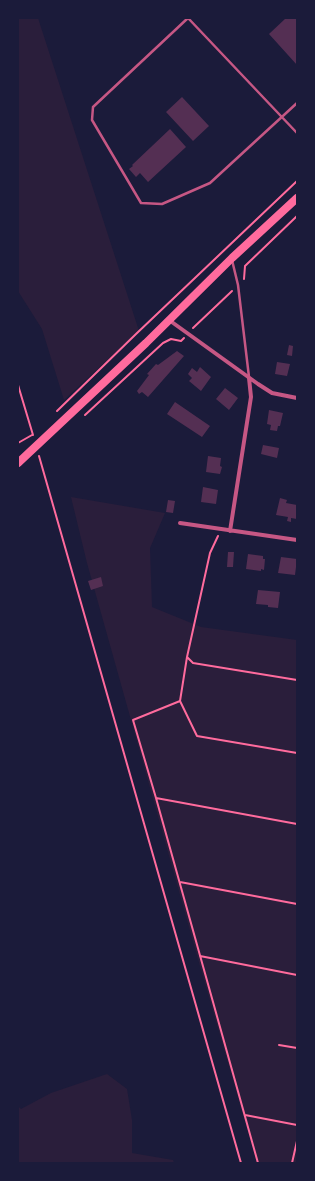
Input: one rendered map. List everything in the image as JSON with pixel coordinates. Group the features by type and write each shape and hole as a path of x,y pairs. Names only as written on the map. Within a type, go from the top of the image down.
{"main road":[{"path":"18,462 146,343 232,258 297,198"}],"street":[{"path":"169,320 272,393 297,398"},
{"path":"230,531 251,397 249,378"},
{"path":"180,523 297,540"}],"lane":[{"path":"297,103 282,118 210,184 162,204 141,203 92,120 93,107 188,18 282,118 297,133"},
{"path":"232,258 238,285 249,378"}],"path":[{"path":"53,416 142,328 297,181"},
{"path":"83,417 163,343 170,339 181,341 238,285 244,278 246,266 297,216"},
{"path":"18,385 33,435"},
{"path":"18,443 36,432"},
{"path":"39,454 241,1163"},
{"path":"221,529 210,553 187,657 180,701 197,736 297,753"},
{"path":"187,657 193,663 297,680"},
{"path":"180,701 133,720 180,882 258,1163"},
{"path":"156,798 297,824"},
{"path":"180,882 297,904"},
{"path":"200,956 297,975"},
{"path":"279,1045 297,1048"},
{"path":"244,1115 297,1125"},
{"path":"292,1163 297,1141"}],"shaded area":[{"path":"18,18 38,18 139,331 64,400 42,329 18,291"},
{"path":"71,497 165,513 150,548 152,607 201,627 297,640 297,1163 257,1163 87,563"},
{"path":"107,1074 127,1089 132,1120 132,1153 173,1160 174,1163 18,1163 18,1106 21,1109 51,1093"}],"building":[{"path":"286,18 297,18 297,65 269,34"},
{"path":"182,97 209,126 193,141 166,112"},
{"path":"170,129 186,147 148,182 140,173 136,177 129,169"},
{"path":"289,345 293,346 292,356 287,355"},
{"path":"177,351 184,356 148,397 142,392 139,394 137,391 149,375 147,374 156,364 158,365"},
{"path":"277,362 290,364 287,376 275,374"},
{"path":"200,367 211,377 201,391 189,381 192,378 188,374 192,368 197,372"},
{"path":"225,388 238,398 229,410 216,399"},
{"path":"175,402 210,426 202,437 167,414"},
{"path":"269,410 283,413 280,426 278,426 277,431 270,430 271,425 267,424"},
{"path":"263,445 279,448 277,458 261,454"},
{"path":"208,456 221,458 220,466 222,467 220,474 206,472"},
{"path":"203,487 218,490 216,504 201,502"},
{"path":"280,498 287,500 286,503 297,505 297,519 291,518 291,522 287,521 288,517 276,515"},
{"path":"168,500 175,501 173,513 166,512"},
{"path":"228,552 234,552 233,567 227,567"},
{"path":"248,554 263,556 263,559 265,559 264,570 246,569"},
{"path":"281,557 297,559 295,575 278,573"},
{"path":"101,577 103,586 91,590 88,581"},
{"path":"258,590 280,592 278,608 256,604"}]}
